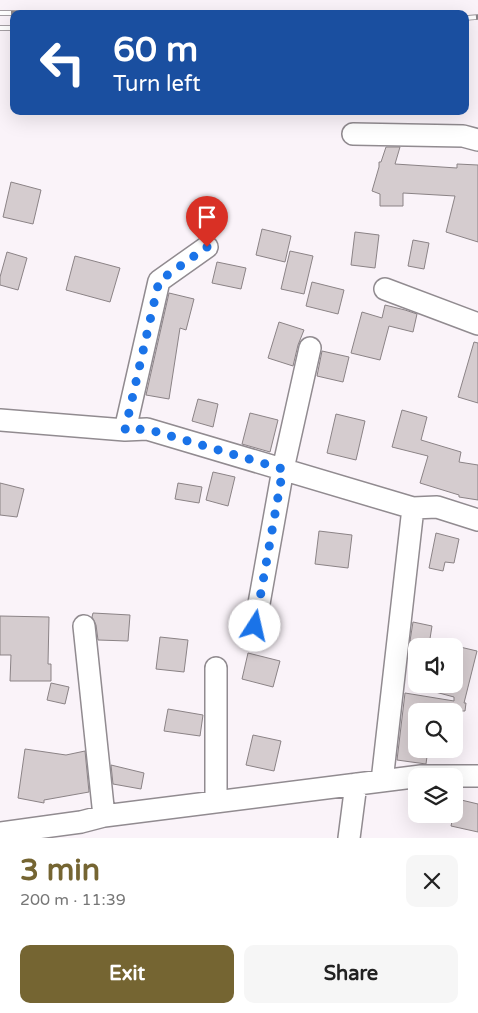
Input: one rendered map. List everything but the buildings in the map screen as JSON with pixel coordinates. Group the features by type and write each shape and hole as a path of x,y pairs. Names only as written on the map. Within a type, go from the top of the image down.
{"street":[{"path":"353,134 463,136 478,140"},
{"path":"125,430 159,281 207,247"},
{"path":"385,288 478,324"},
{"path":"255,626 283,469 310,348"},
{"path":"0,420 125,430 147,429 413,508 437,507 478,520"},
{"path":"382,780 413,508"},
{"path":"84,626 104,816"},
{"path":"216,668 216,802"},
{"path":"0,833 81,822 104,816 382,780 421,776 478,776"},
{"path":"349,838 356,784"}],"railway":[{"path":"0,13 10,13"},
{"path":"469,18 478,17"},
{"path":"0,28 10,28"}],"route":[{"path":"207,247 159,281 125,430 147,429 283,469 255,626"}]}
